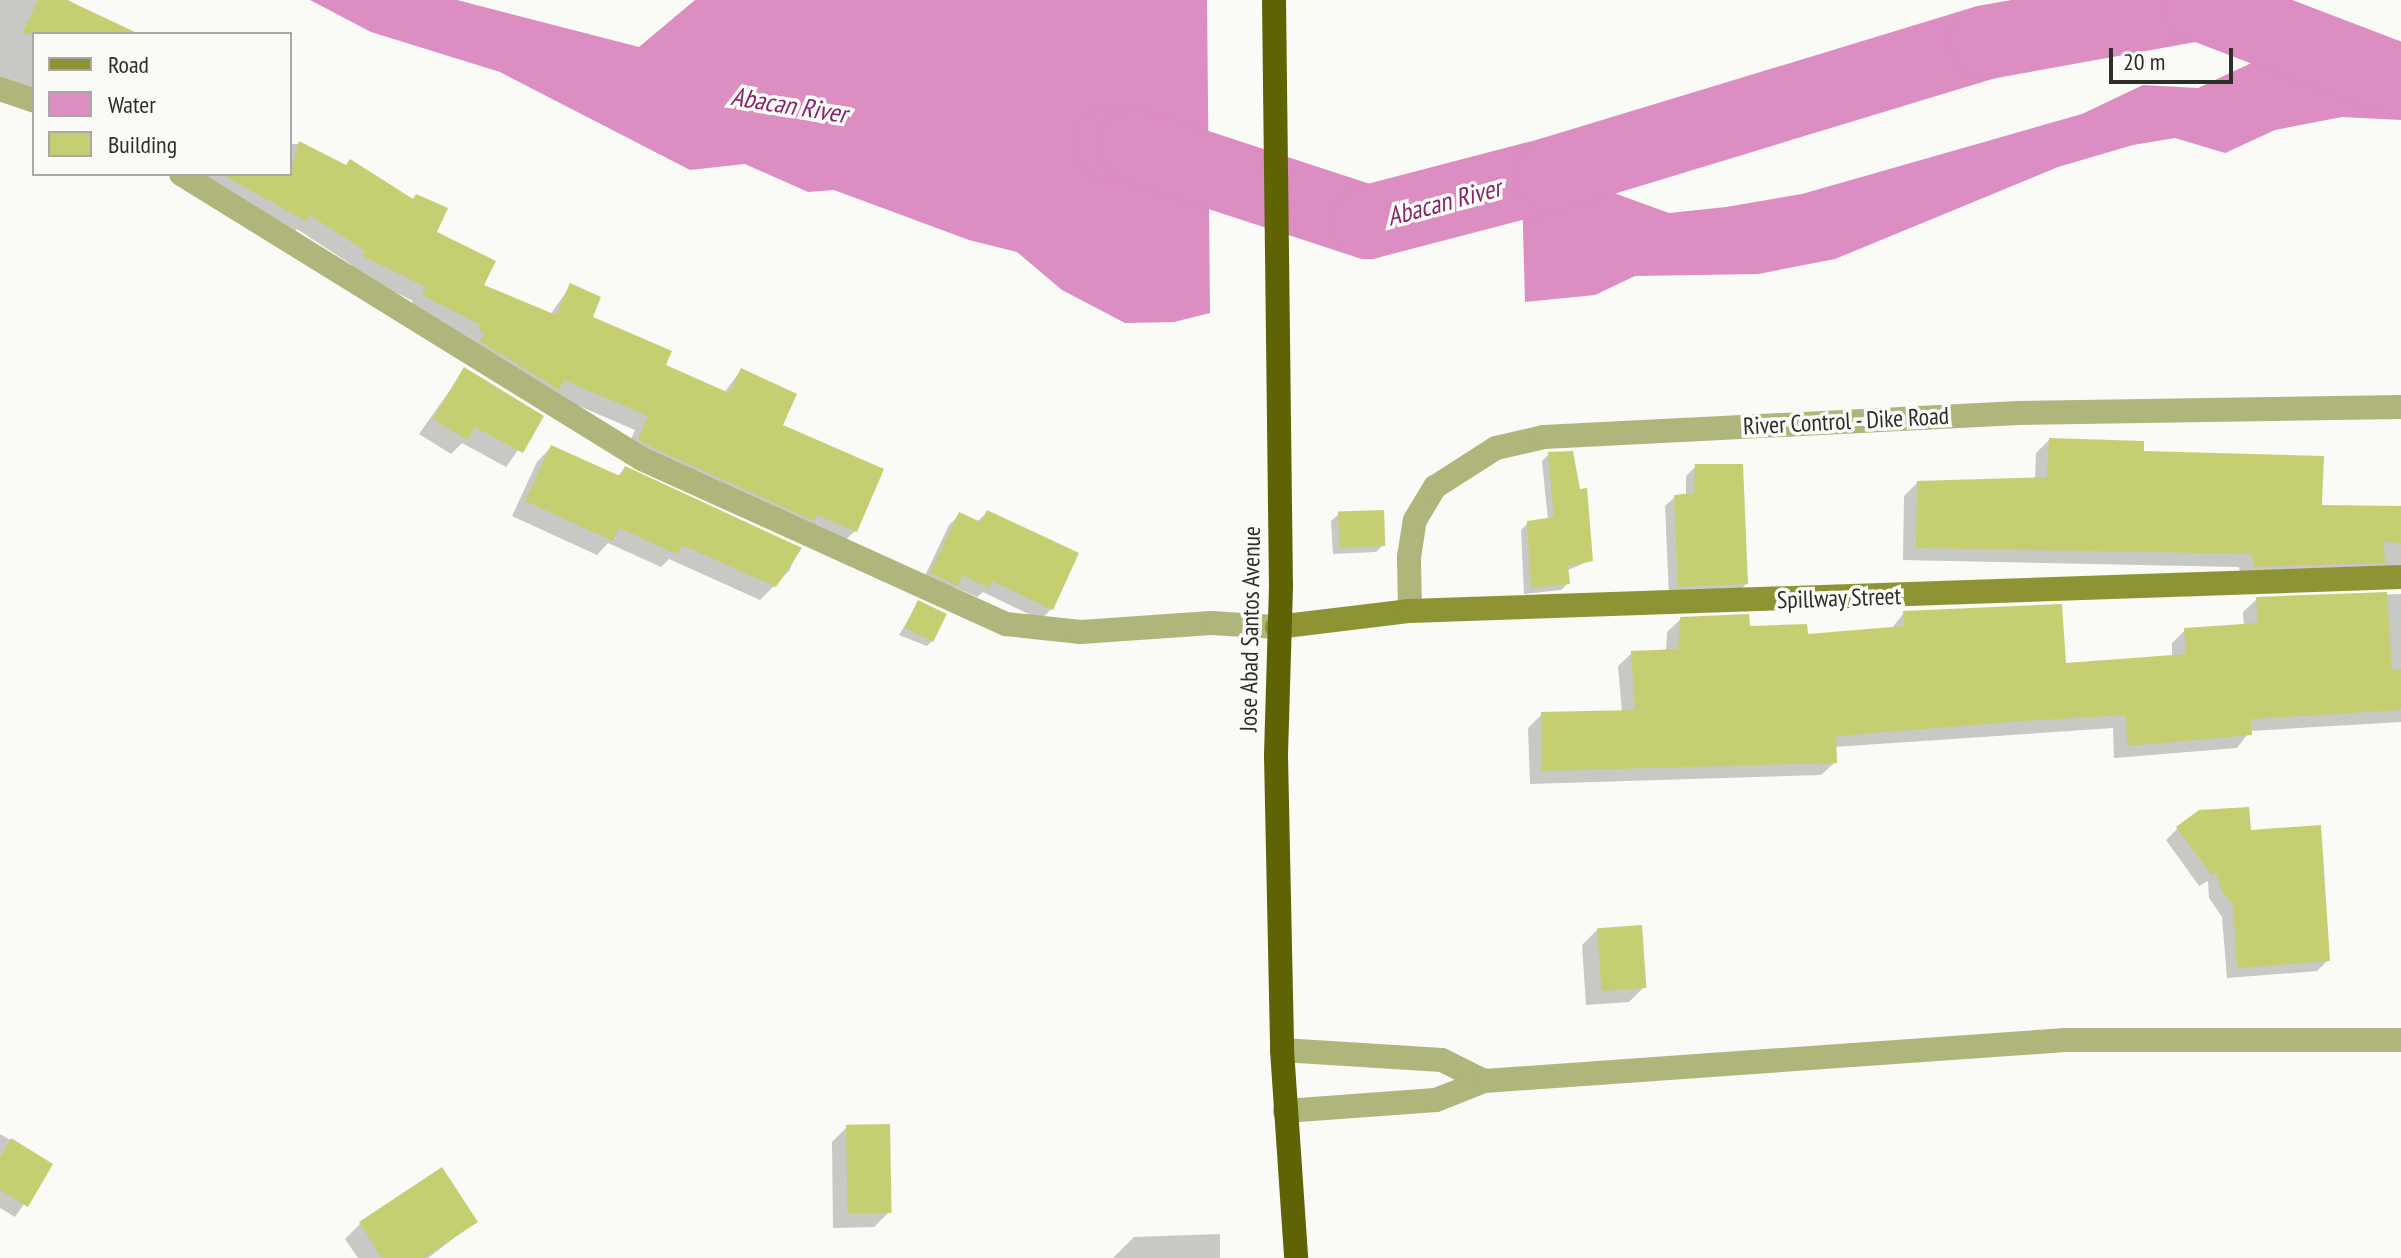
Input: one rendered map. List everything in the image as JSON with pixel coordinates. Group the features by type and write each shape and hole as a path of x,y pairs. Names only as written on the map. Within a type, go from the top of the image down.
{"highway":[{"name":"Jose Abad Santos Avenue","path":"1274,0 1281,586 1277,627 1282,1050 1296,1258"}],"street":[{"path":"0,89 32,100"},
{"path":"184,176 642,459 1006,624 1081,632 1211,623 1277,627"},
{"name":"River Control - Dike Road","path":"1410,611 1409,557 1415,520 1435,487 1496,448 1544,437 2018,413 2401,407"},
{"name":"Spillway Street","path":"1277,627 1410,611 2401,577"},
{"path":"1285,1111 1436,1100 1484,1081 2066,1040 2401,1040"},
{"path":"1282,1050 1442,1060 1484,1081"}],"water":[{"path":"310,0 457,0 639,47 695,0 1207,0 1210,313 1174,322 1125,323 1062,290 1017,252 969,240 834,190 808,192 745,164 690,170 500,72 371,32"},
{"path":"2277,51 2401,67 2401,120 2342,117 2275,130 2225,153 2175,138 2133,145 2058,167 1835,259 1758,274 1635,276 1595,295 1525,302 1521,156 1562,159 1592,185 1669,213 1726,207 1802,194 2082,114 2143,85 2198,88"}],"building":[{"path":"38,0 67,0 135,32 32,32 22,34"},
{"path":"299,141 346,165 350,159 413,199 416,194 448,208 437,232 496,261 484,285 556,315 570,283 601,297 593,317 672,351 666,365 729,393 741,368 797,394 783,425 884,469 857,532 817,515 814,521 649,446 638,439 648,416 564,380 559,390 480,341 485,333 479,330 481,325 422,295 426,287 362,256 365,251 310,215 307,222 226,176 292,176"},
{"path":"464,367 544,416 523,453 475,427 468,440 433,419"},
{"path":"2049,438 2144,441 2144,451 2324,456 2322,505 2401,506 2401,543 2384,542 2385,563 2253,567 2252,554 1916,548 1917,481 2047,477"},
{"path":"551,445 620,476 625,466 802,548 776,587 682,545 677,554 619,528 613,541 525,501"},
{"path":"1573,451 1580,489 1587,488 1593,561 1568,566 1570,584 1531,588 1527,521 1554,517 1548,452"},
{"path":"1695,464 1743,464 1748,584 1678,587 1674,495 1694,493"},
{"path":"987,510 1079,553 1053,610 992,581 989,588 962,575 958,586 930,573 959,512 981,522"},
{"path":"1384,510 1385,546 1339,548 1338,512"},
{"path":"2387,592 2392,670 2401,669 2401,710 2251,719 2252,735 2127,746 2126,715 1836,736 1837,763 1542,771 1541,712 1635,710 1631,651 1678,649 1680,617 1749,614 1750,626 1807,624 1808,634 1904,626 1903,611 2062,604 2066,663 2186,654 2184,628 2258,623 2256,597"},
{"path":"918,600 947,614 933,642 904,628"},
{"path":"2249,807 2251,830 2321,825 2330,961 2237,968 2233,905 2219,886 2218,872 2212,875 2176,827 2199,810"},
{"path":"1642,925 1646,988 1602,991 1597,928"},
{"path":"890,1124 892,1213 848,1214 846,1125"},
{"path":"11,1138 53,1164 28,1207 0,1190 0,1157"},
{"path":"442,1167 478,1222 423,1258 382,1258 359,1222"}],"waterway":[{"name":"Abacan River","path":"1110,143 1135,146 1368,222 1552,174 1987,42 2199,4 2401,81"}]}
